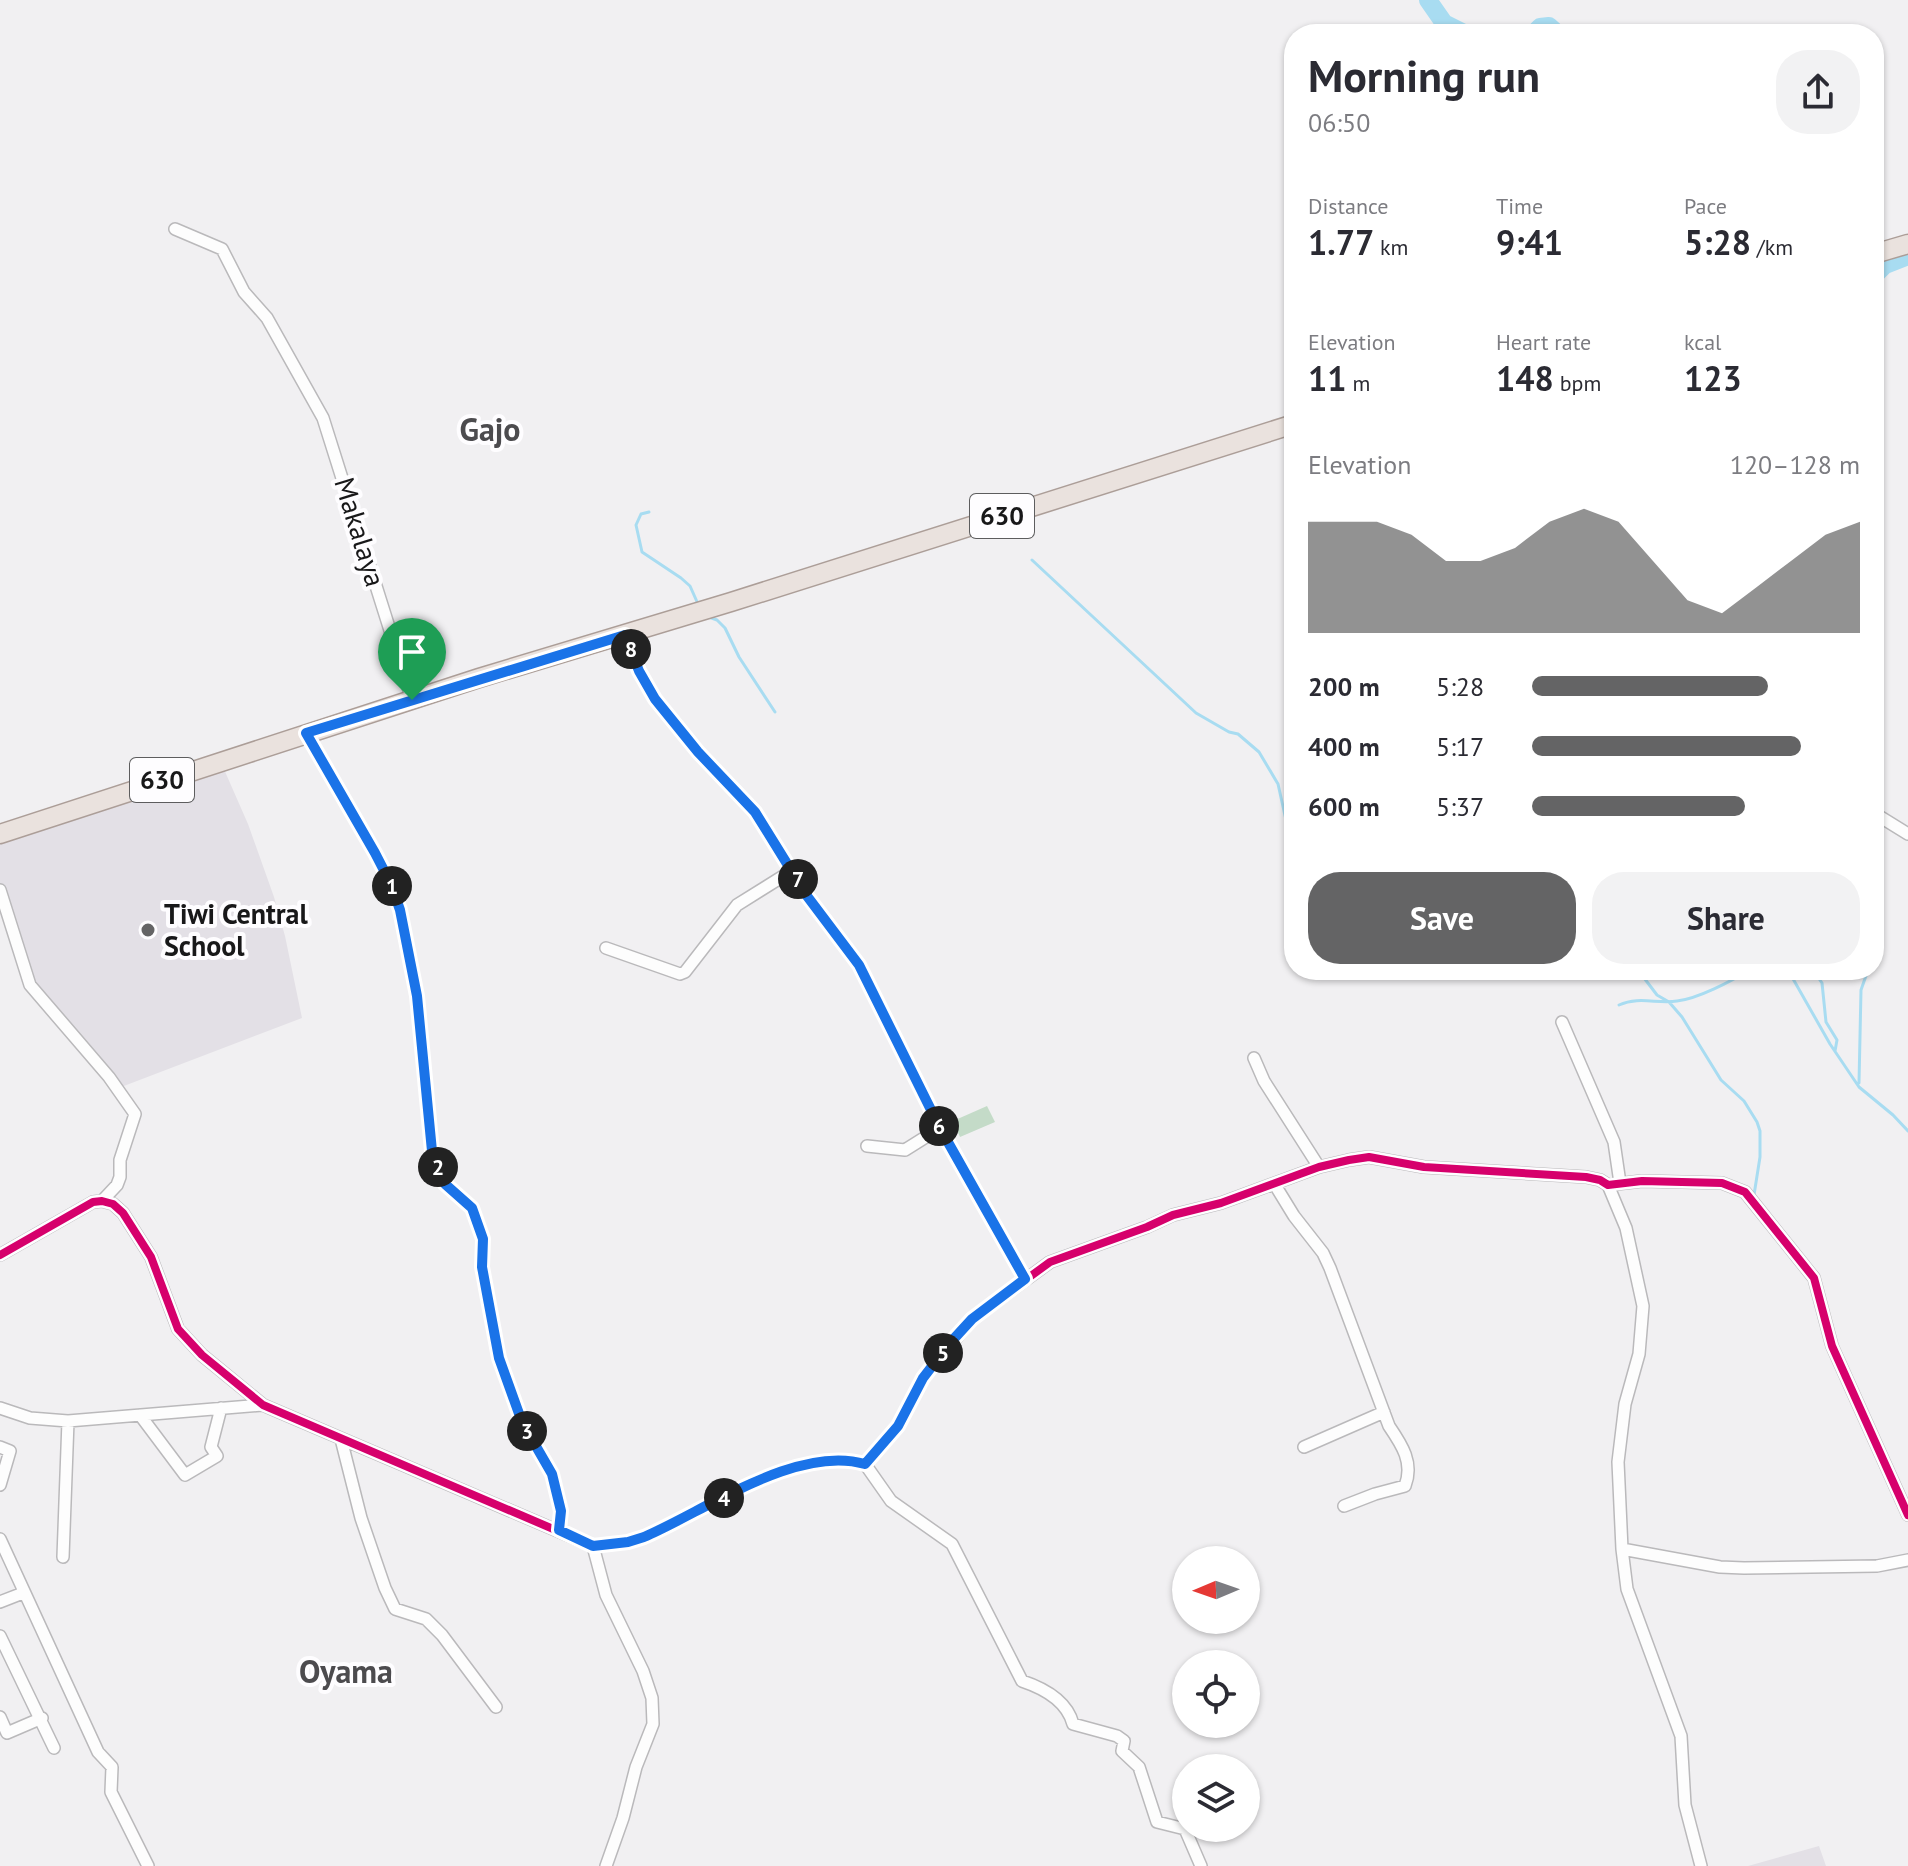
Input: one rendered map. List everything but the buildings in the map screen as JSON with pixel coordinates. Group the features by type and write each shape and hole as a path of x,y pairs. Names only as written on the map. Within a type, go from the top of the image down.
{"main road":[{"path":"1884,251 1908,244"},
{"name":"630","path":"0,834 306,733 1284,427"}],"street":[{"name":"Makalaya","path":"175,229 222,249 244,292 267,318 323,418 412,700"},
{"path":"625,635 639,671 655,699 698,752 755,812 807,896 871,986 940,1128 1025,1279"},
{"path":"306,733 375,853 400,910 417,996 432,1151 445,1184 472,1208 483,1239 482,1267 499,1358 522,1422 552,1474 561,1511 559,1530"},
{"path":"1884,819 1908,834"},
{"path":"606,948 680,974 685,972 737,905 793,870"},
{"path":"0,890 30,985 109,1077 135,1114 120,1160 117,1185 102,1201"},
{"path":"1562,1022 1614,1142 1614,1184 1643,1306 1639,1354 1619,1440 1622,1549 1627,1589 1681,1736 1685,1805 1701,1866"},
{"path":"1254,1058 1264,1081 1319,1167"},
{"path":"867,1146 905,1150 940,1128"},
{"path":"865,1464 898,1426 923,1378 950,1343 972,1319 1050,1262 1173,1215 1275,1185 1319,1167 1369,1157 1433,1168 1586,1177 1614,1184 1642,1181 1722,1183 1745,1192 1814,1278 1832,1346 1908,1515"},
{"path":"1275,1185 1323,1253 1389,1426 1409,1461 1405,1486 1344,1506"},
{"path":"0,1255 93,1202 113,1204 137,1232 151,1257 178,1329 214,1365 263,1405 593,1546 644,1537 782,1471 829,1460 848,1459 865,1464 891,1501 952,1544 1022,1681 1043,1688 1070,1712 1073,1724 1117,1736 1124,1741 1122,1751 1139,1767 1157,1822 1185,1829 1201,1866"},
{"path":"0,1408 30,1418 68,1421 263,1405"},
{"path":"140,1415 185,1475 217,1456 211,1447 221,1408"},
{"path":"1304,1447 1384,1412"},
{"path":"63,1557 68,1421"},
{"path":"341,1439 361,1518 395,1609 426,1619 442,1635 496,1707"},
{"path":"0,1447 10,1451 0,1485"},
{"path":"0,1539 98,1752 112,1767 111,1792 148,1866"},
{"path":"593,1546 606,1595 643,1671 652,1698 653,1724 636,1767 606,1866"},
{"path":"1622,1549 1720,1567 1744,1568 1877,1566 1908,1560"},
{"path":"0,1602 23,1593"},
{"path":"0,1636 54,1748"},
{"path":"0,1717 7,1733 42,1718"}],"shaded area":[{"name":"Tiwi Central School","path":"223,767 248,824 274,897 302,1018 116,1089 27,986 0,901 0,843"},
{"path":"1819,1846 1826,1866 1748,1866"}],"green space":[{"path":"987,1106 995,1122 960,1137 953,1121"}],"waterway":[{"path":"1428,0 1446,24"},
{"path":"1884,266 1908,256"},
{"path":"649,512 641,514 636,525 642,552 690,586 698,604"},
{"path":"1032,560 1196,713 1238,734 1259,752 1278,784 1284,811"},
{"path":"706,616 717,620 725,628 739,657 775,712"},
{"path":"1646,980 1682,1017 1721,1080 1744,1101 1757,1122 1760,1157 1754,1195"},
{"path":"1619,1005 1634,1001 1685,1000 1731,980"},
{"path":"1794,980 1859,1087 1908,1131"},
{"path":"1820,980 1826,1022 1837,1040 1835,1051"},
{"path":"1859,1083 1861,990 1864,980"}],"cycle path":[{"path":"306,733 375,853 400,910 417,996 432,1151 445,1184 472,1208 483,1239 482,1267 499,1358 522,1422 552,1474 561,1511 559,1530"},
{"path":"0,1255 93,1202 113,1204 123,1213 151,1257 178,1329 202,1355 263,1405 593,1546 644,1537 781,1471 838,1460 865,1464 898,1426 923,1378 972,1319 1050,1262 1173,1215 1221,1203 1319,1167 1369,1157 1424,1167 1586,1177 1608,1185 1642,1181 1722,1183 1745,1192 1814,1278 1832,1346 1908,1515"}],"place":[{"name":"Tiwi Central School","path":"148,930"}],"district":[{"name":"Gajo","path":"490,430"},
{"name":"Oyama","path":"346,1672"}],"route":[{"path":"625,635 639,671 655,699 698,752 755,812 807,896 859,965 940,1128 1025,1279 972,1319 950,1343 923,1378 898,1426 865,1464 848,1459 829,1460 782,1471 662,1529 628,1542 593,1546 559,1530 561,1511 552,1474 522,1422 499,1358 482,1267 483,1239 472,1208 445,1184 432,1151 417,996 400,910 375,853 306,733 412,700 625,635"}]}
